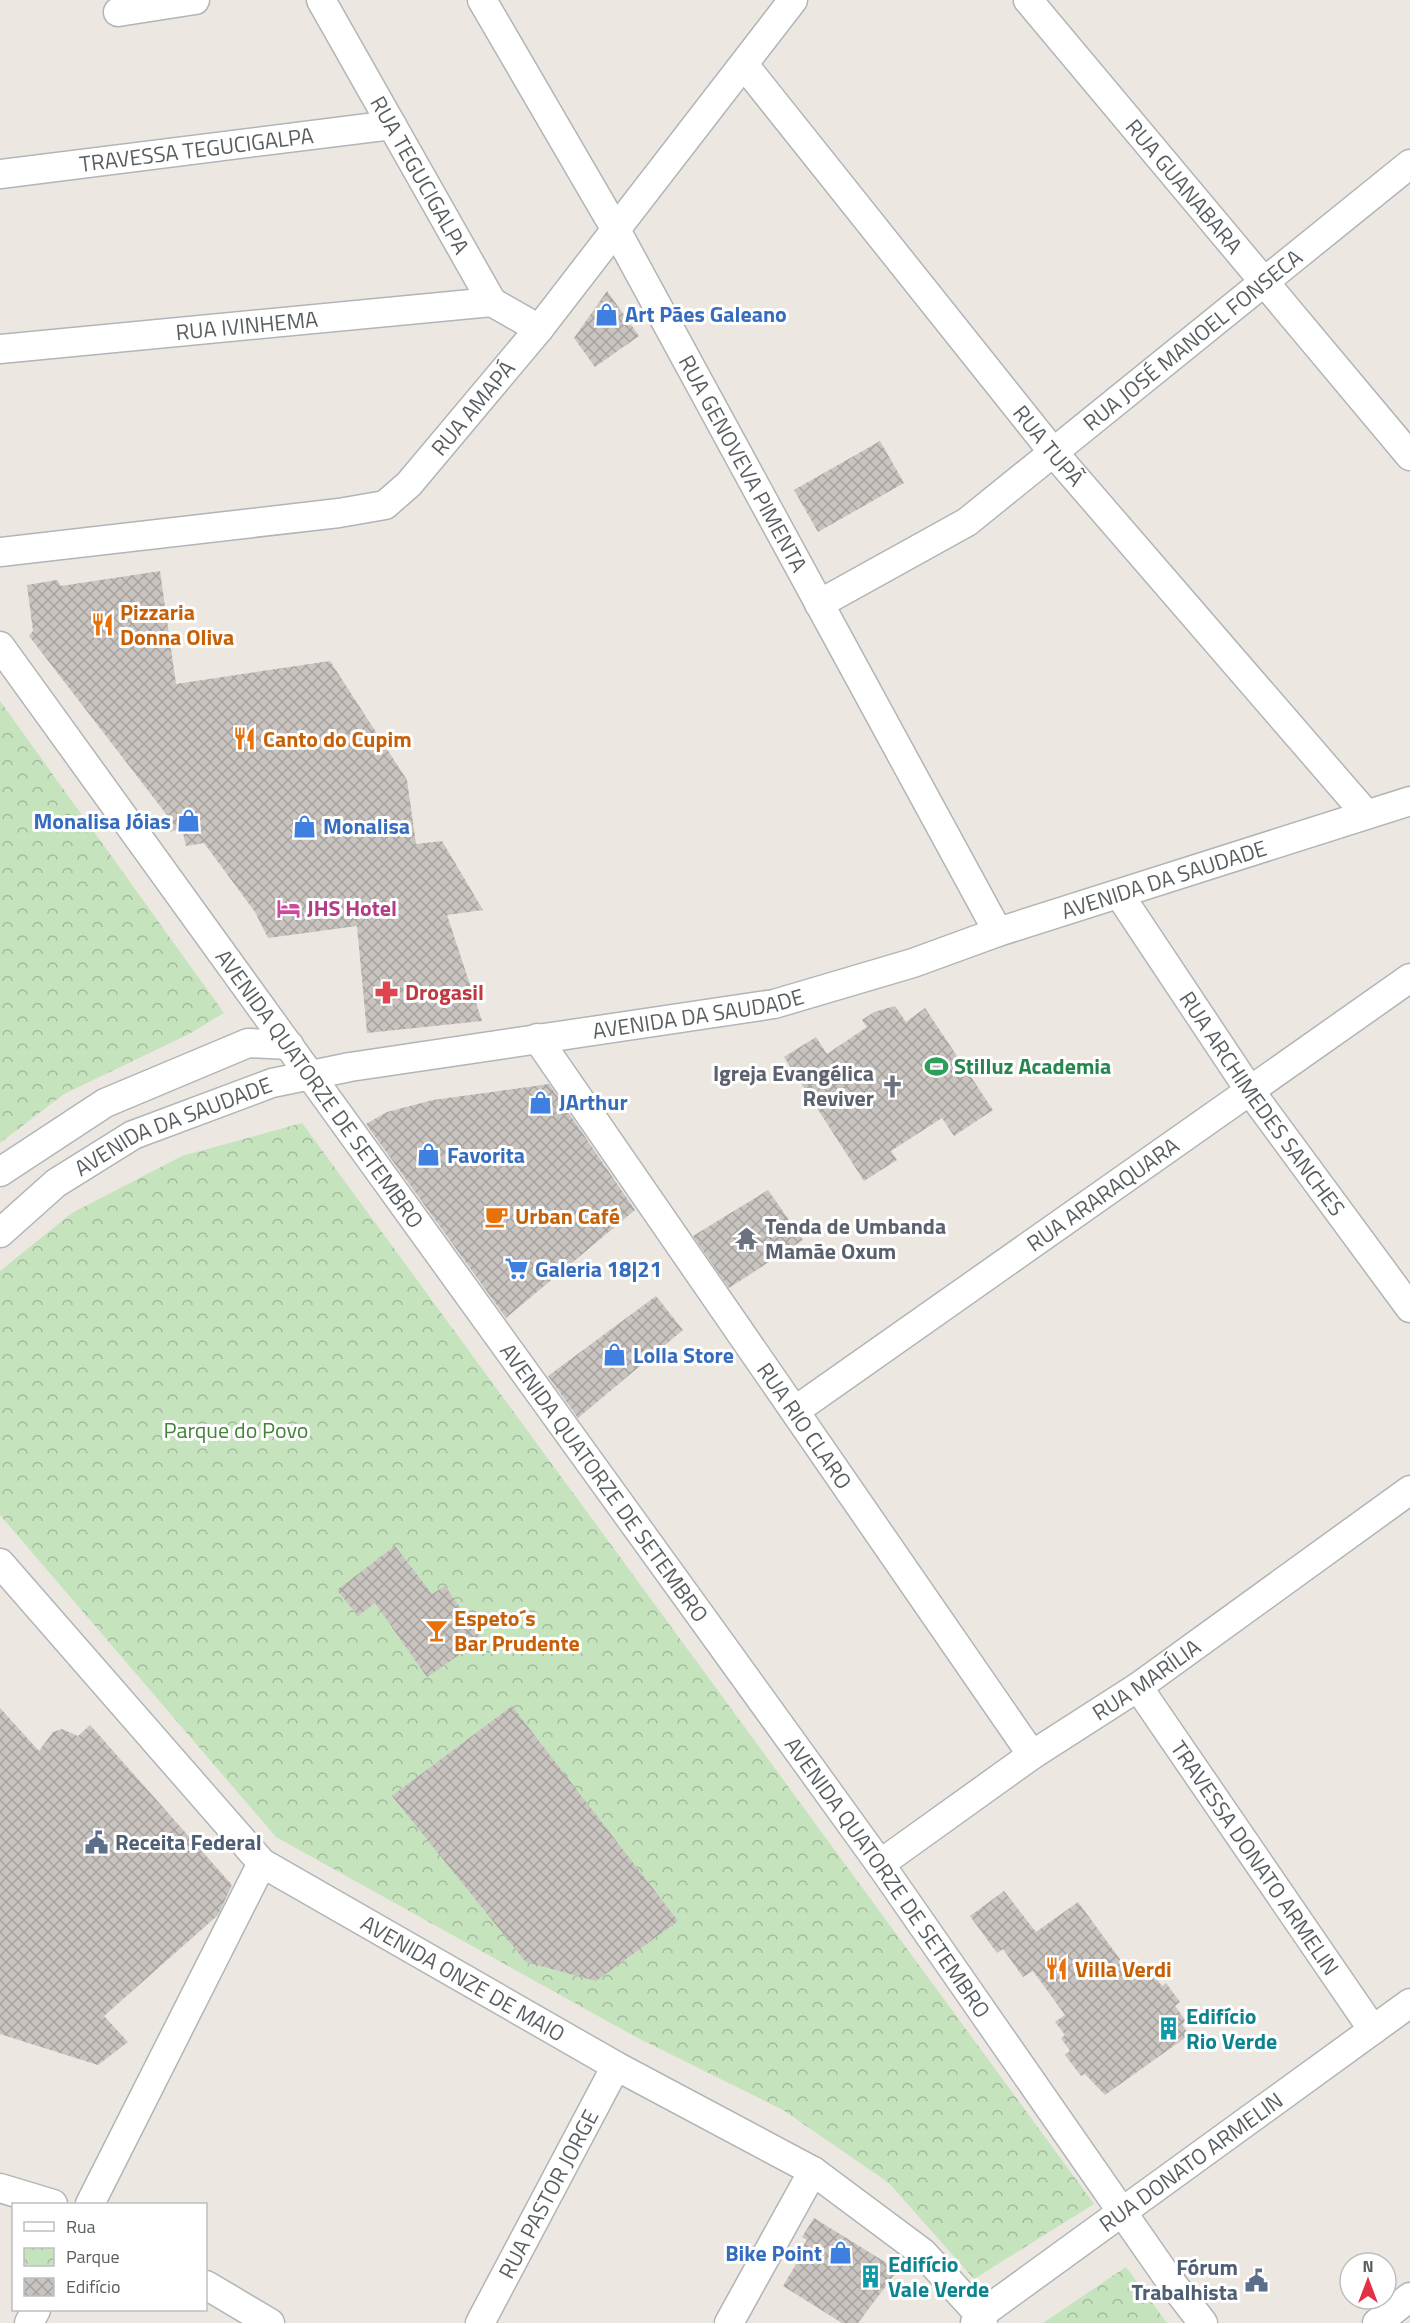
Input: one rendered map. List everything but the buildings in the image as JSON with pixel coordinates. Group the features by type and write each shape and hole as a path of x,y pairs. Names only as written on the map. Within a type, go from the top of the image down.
{"street":[{"path":"118,12 195,0"},
{"name":"RUA TEGUCIGALPA","path":"321,0 492,302"},
{"name":"RUA GENOVEVA PIMENTA","path":"482,0 616,230 998,932"},
{"name":"RUA AMAPÁ","path":"0,552 339,513 385,505 409,484 539,329 745,66 793,0"},
{"name":"RUA GUANABARA","path":"1028,0 1410,456"},
{"name":"RUA TUPÃ","path":"745,66 1053,452 1366,814"},
{"name":"TRAVESSA TEGUCIGALPA","path":"0,174 392,125"},
{"name":"RUA JOSÉ MANOEL FONSECA","path":"819,604 967,522 1410,164"},
{"path":"492,302 539,329"},
{"name":"RUA IVINHEMA","path":"0,349 492,302"},
{"name":"AVENIDA QUATORZE DE SETEMBRO","path":"0,646 880,1864 1203,2323"},
{"name":"AVENIDA DA SAUDADE","path":"0,1233 56,1183 133,1135 272,1083 537,1038 774,1004 913,963 998,932 1410,801"},
{"name":"RUA ARCHIMEDES SANCHES","path":"1119,894 1250,1091 1410,1308"},
{"name":"RUA ARARAQUARA","path":"796,1410 1410,978"},
{"name":"RUA RIO CLARO","path":"537,1038 1032,1755"},
{"name":"AVENIDA DA SAUDADE","path":"0,1172 105,1103 248,1043 289,1045"},
{"name":"RUA MARÍLIA","path":"880,1864 1032,1755 1138,1687 1410,1490"},
{"name":"AVENIDA ONZE DE MAIO","path":"0,1563 262,1863 616,2066 813,2171 923,2253 980,2320"},
{"name":"TRAVESSA DONATO ARMELIN","path":"1138,1687 1373,2030"},
{"path":"91,2203 262,1863"},
{"name":"RUA DONATO ARMELIN","path":"980,2320 1123,2211 1410,2003"},
{"name":"RUA PASTOR JORGE","path":"480,2323 616,2066"},
{"path":"729,2323 813,2171"},
{"path":"0,2188 47,2203"},
{"path":"207,2286 270,2323"},
{"path":"1377,2323 1410,2297"}],"green space":[{"path":"0,701 224,1013 189,1034 64,1094 0,1143"},
{"name":"Parque do Povo","path":"302,1123 1094,2204 974,2279 889,2183 783,2110 634,2036 276,1837 0,1515 0,1271 72,1213 182,1156"},
{"path":"1126,2267 1167,2323 1043,2323"}],"place":[{"name":"Art Pães Galeano","path":"607,314"},
{"name":"Pizzaria Donna Oliva","path":"102,625"},
{"name":"Canto do Cupim","path":"245,739"},
{"name":"Monalisa Jóias","path":"189,821"},
{"name":"Monalisa","path":"305,826"},
{"name":"JHS Hotel","path":"289,908"},
{"name":"Drogasil","path":"387,992"},
{"name":"Stilluz Academia","path":"936,1066"},
{"name":"Igreja Evangélica Reviver","path":"892,1086"},
{"name":"JArthur","path":"541,1102"},
{"name":"Favorita","path":"429,1155"},
{"name":"Urban Café","path":"497,1216"},
{"name":"Tenda de Umbanda Mamãe Oxum","path":"747,1239"},
{"name":"Galeria 18|21","path":"517,1269"},
{"name":"Lolla Store","path":"615,1355"},
{"name":"Espeto´s Bar Prudente","path":"436,1631"},
{"name":"Receita Federal","path":"97,1842"},
{"name":"Villa Verdi","path":"1057,1969"},
{"name":"Edifício Rio Verde","path":"1168,2029"},
{"name":"Bike Point","path":"840,2253"},
{"name":"Edifício Vale Verde","path":"870,2277"},
{"name":"Fórum Trabalhista","path":"1256,2280"}]}
